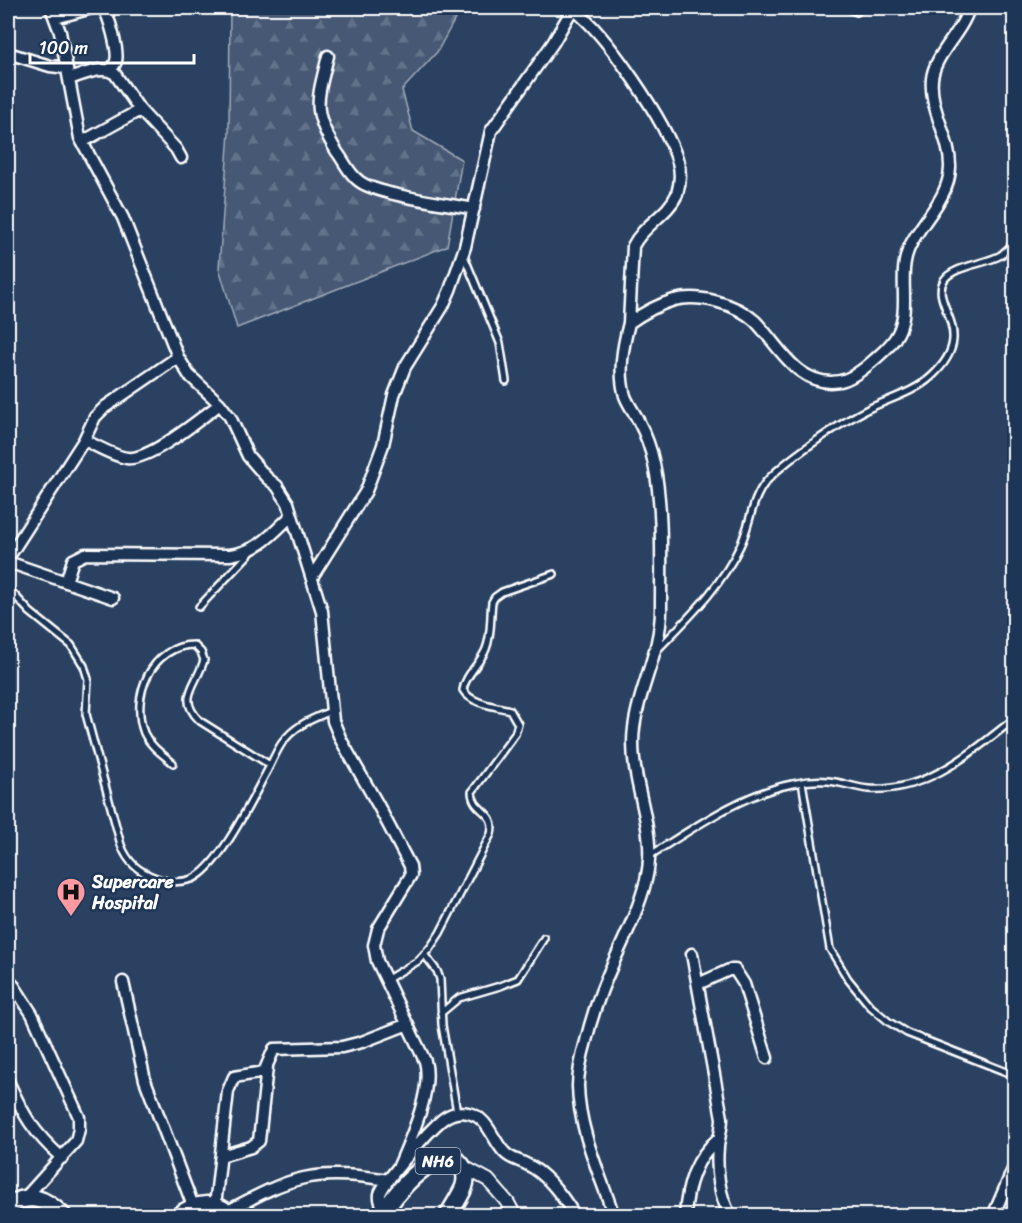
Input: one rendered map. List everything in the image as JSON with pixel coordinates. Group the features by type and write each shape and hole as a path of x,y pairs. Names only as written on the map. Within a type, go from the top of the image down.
{"highway":[{"name":"NH6","path":"384,1213 397,1191 423,1168 446,1159 462,1166 464,1172 464,1187 448,1215"},
{"path":"8,1206 24,1199 42,1199 63,1215"},
{"path":"186,1211 224,1211"}],"street":[{"path":"92,8 53,13 60,32 77,127 82,142 123,218 178,357 189,375 220,404 230,417 255,466 283,493 322,610 331,711 336,730 410,866 411,875 378,929 374,945 377,961 428,1071 413,1132 399,1166"},
{"path":"103,8 108,15 116,53 116,64 110,70"},
{"path":"312,577 366,491 382,445 394,395 405,367 443,306 463,255 491,131 553,43 573,8 598,32 660,123 678,164 680,180 676,195 667,208 638,236 633,246 629,322 621,379 626,398 639,423 654,464 659,512 662,610 633,740 637,774 650,836 646,879 591,1021 581,1059 578,1085 587,1139 614,1215"},
{"path":"629,322 652,309 677,300 715,301 736,308 755,321 791,364 814,377 830,382 849,378 890,346 902,324 905,260 919,231 941,197 950,171 950,158 933,97 933,71 957,34 969,8"},
{"path":"8,53 68,74 110,70 181,158"},
{"path":"328,56 317,99 320,121 323,130 351,173 359,181 379,191 474,208"},
{"path":"82,142 140,110"},
{"path":"113,598 8,560 84,440 95,417 105,407 178,357"},
{"path":"84,440 126,458 139,458 153,452 220,404"},
{"path":"66,582 73,560 84,554 230,555 244,553 255,549 292,515"},
{"path":"692,954 722,1119 717,1149 722,1197 727,1215"},
{"path":"698,984 729,970 735,970 740,975 767,1058"},
{"path":"8,980 19,992 32,1014 79,1117 80,1129 76,1141 24,1199"},
{"path":"123,982 145,1080 186,1211"},
{"path":"221,1156 251,1148 259,1141 267,1067 274,1049 342,1047 362,1042 408,1024"},
{"path":"267,1067 264,1072 234,1077 230,1081 221,1156 224,1211 269,1189 306,1177 345,1176 389,1180"},
{"path":"9,1087 40,1138 62,1158"},
{"path":"384,1213 380,1197 381,1191 399,1166 444,1118 457,1112 469,1113 482,1119 504,1152 514,1160 529,1165 541,1173 575,1215"},
{"path":"685,1215 687,1194 698,1162 703,1153 719,1138"},
{"path":"462,1166 488,1180 515,1215"},
{"path":"993,1215 1014,1167"}],"lane":[{"path":"847,8 857,12"},
{"path":"653,654 704,602 729,567 744,535 755,501 763,486 774,473 856,416 911,390 931,377 945,362 952,350 954,337 942,295 942,284 946,277 955,271 1002,254 1014,242"},
{"path":"463,255 500,343 506,381"},
{"path":"199,608 255,549"},
{"path":"386,980 418,961 440,933 491,834 493,826 490,817 476,806 472,800 472,792 515,734 518,724 510,710 466,696 462,690 490,637 492,602 495,597 554,574"},
{"path":"8,588 30,612 71,645 84,666 88,679 86,714 88,724 121,845 133,866 144,873 166,881 181,881 192,879 204,871 225,846 282,743 304,722 331,711"},
{"path":"173,764 152,746 145,734 141,721 142,685 155,666 168,653 186,645 194,645 201,652 204,660 202,669 189,694 188,705 193,714 200,721 270,765"},
{"path":"649,856 712,817 765,791 802,782 830,781 871,789 916,783 944,770 1014,719"},
{"path":"802,782 830,949 848,979 870,1006 907,1033 1014,1075"},
{"path":"441,1013 459,998 518,979 544,938"},
{"path":"424,954 440,979 441,1013 457,1112"}],"green space":[{"path":"230,8 461,8 437,52 402,90 413,131 462,160 447,246 237,328 219,268 229,132"}],"place":[{"name":"Supercare Hospital","path":"71,918"}]}
